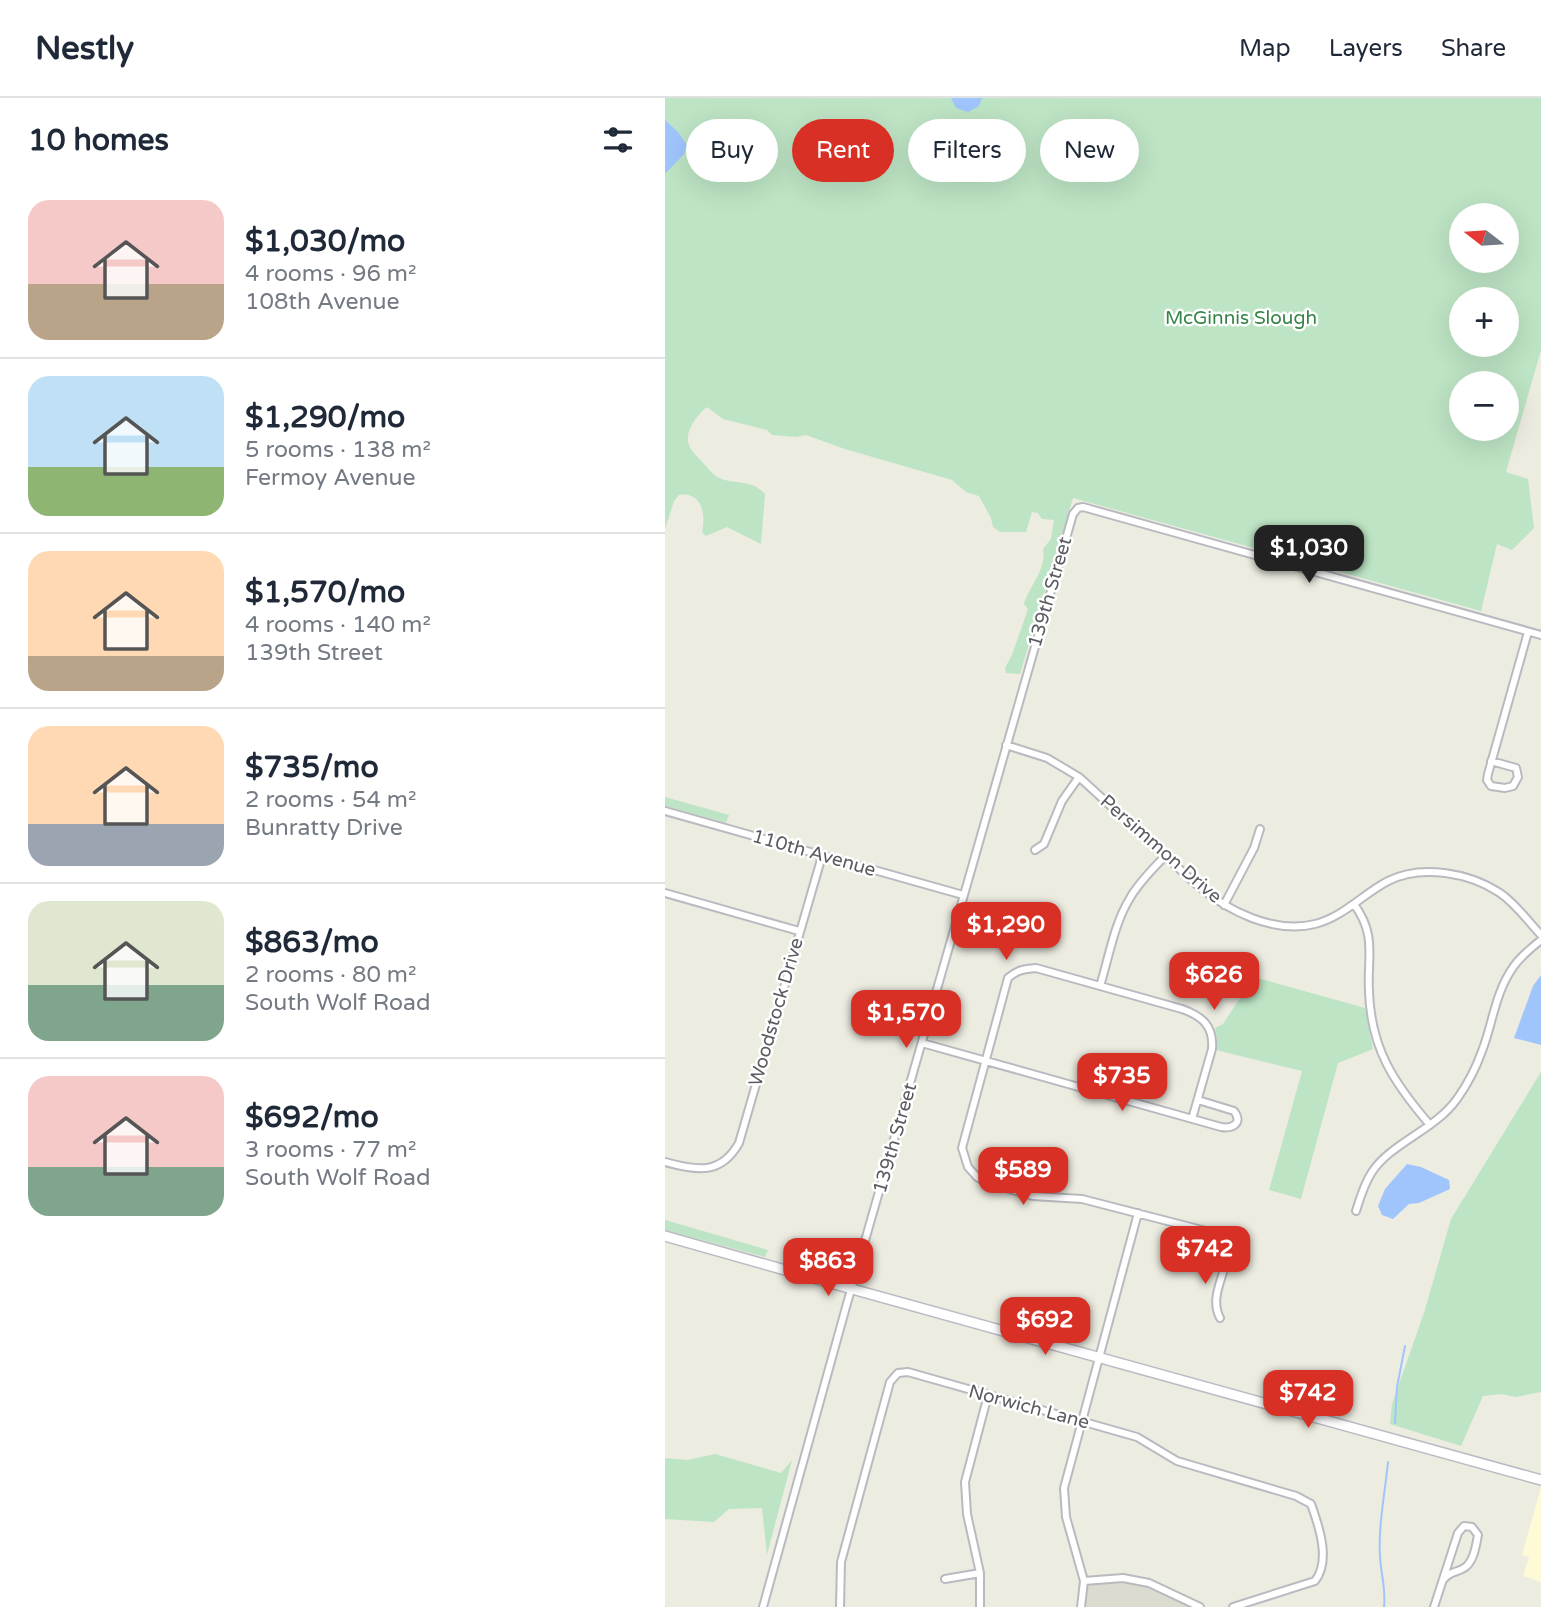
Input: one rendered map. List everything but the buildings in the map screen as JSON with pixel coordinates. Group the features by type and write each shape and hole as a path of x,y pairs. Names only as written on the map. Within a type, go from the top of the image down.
{"main road":[{"path":"665,1236 1541,1480"}],"street":[{"name":"139th Street","path":"763,1607 963,895 1071,520 1078,508 1083,507 1528,632"},
{"path":"1492,761 1515,768 1518,778 1513,786 1496,788 1488,784 1488,774 1528,632 1541,635"},
{"name":"Persimmon Drive","path":"1006,745 1047,758 1079,777 1210,896 1224,905 1263,921 1301,926 1332,918 1389,881 1425,870 1446,873 1500,893 1514,904 1541,938"},
{"path":"1035,850 1044,844 1062,801 1079,777"},
{"name":"110th Avenue","path":"665,811 963,895"},
{"path":"1224,905 1254,848 1260,829"},
{"name":"Woodstock Drive","path":"665,1162 698,1170 722,1163 731,1156 739,1143 822,856"},
{"path":"1100,986 1119,920 1129,899 1165,856"},
{"path":"665,893 799,931"},
{"path":"1354,904 1368,929 1371,944 1370,1002 1375,1034 1382,1055 1402,1093 1430,1125"},
{"path":"1356,1211 1365,1183 1373,1169 1446,1113 1457,1098 1475,1069 1507,977 1541,938"},
{"path":"1192,1119 1213,1037 1209,1027 1195,1014 1036,968 1016,971 1008,978 962,1141 965,1160 977,1177 988,1183 1033,1196 1082,1199 1206,1231 1223,1243 1226,1259 1216,1300 1216,1310 1220,1318"},
{"path":"922,1043 1192,1119 1229,1128 1238,1122 1234,1111 1198,1100"},
{"path":"1081,1607 1084,1581 1066,1517 1064,1488 1138,1213"},
{"name":"Norwich Lane","path":"840,1607 841,1562 890,1382 898,1373 908,1372 1137,1437 1177,1461 1296,1496 1311,1504 1316,1516 1323,1563 1315,1581 1233,1607"},
{"path":"980,1607 980,1573 967,1514 965,1482 988,1395"},
{"path":"1434,1607 1458,1533 1464,1526 1472,1527 1478,1535 1471,1560 1463,1569 1449,1573 1444,1579"},
{"path":"945,1579 980,1573"},
{"path":"1084,1581 1123,1578 1149,1583 1200,1607"}],"shaded area":[{"path":"1541,1487 1541,1582 1523,1576 1529,1557 1522,1555"},
{"path":"1110,1580 1148,1584 1194,1607 1082,1607 1086,1582"}],"green space":[{"name":"McGinnis Slough","path":"665,98 1541,98 1541,350 1519,427 1519,371 1449,371 1449,441 1515,441 1506,472 1528,479 1534,528 1512,550 1497,544 1481,611 1073,498 1020,674 1006,673 1005,668 1028,609 1024,604 1043,563 1043,549 1051,539 1054,520 1042,519 1038,513 1032,512 1026,532 1000,532 993,527 979,496 966,492 952,480 806,435 772,435 767,430 723,419 707,407 690,429 689,445 717,477 755,486 765,494 761,544 727,527 706,536 702,532 703,512 697,500 687,495 679,495 674,501 665,529"},
{"path":"665,797 729,815 726,823 665,806"},
{"path":"1254,977 1365,1008 1373,1049 1338,1063 1301,1199 1269,1190 1302,1071 1216,1050 1215,1028 1223,1024"},
{"path":"1541,1072 1541,1392 1515,1397 1502,1394 1483,1396 1461,1446 1390,1424 1392,1404 1424,1313 1451,1219"},
{"path":"665,1220 768,1250 765,1257 665,1230"},
{"path":"715,1454 781,1473 792,1460 767,1555 762,1508 729,1509 714,1522 665,1519 665,1458 688,1460"}],"water":[{"path":"951,98 982,98 979,106 968,112 956,108"},
{"path":"665,120 678,132 686,148 684,154 665,174"},
{"path":"1541,975 1541,1045 1514,1038 1533,986"},
{"path":"1407,1164 1421,1167 1449,1180 1450,1189 1419,1203 1409,1204 1393,1219 1382,1215 1378,1206 1385,1189"}],"waterway":[{"path":"1395,1423 1397,1387 1405,1346"},
{"path":"1384,1607 1380,1545 1388,1462"}]}
